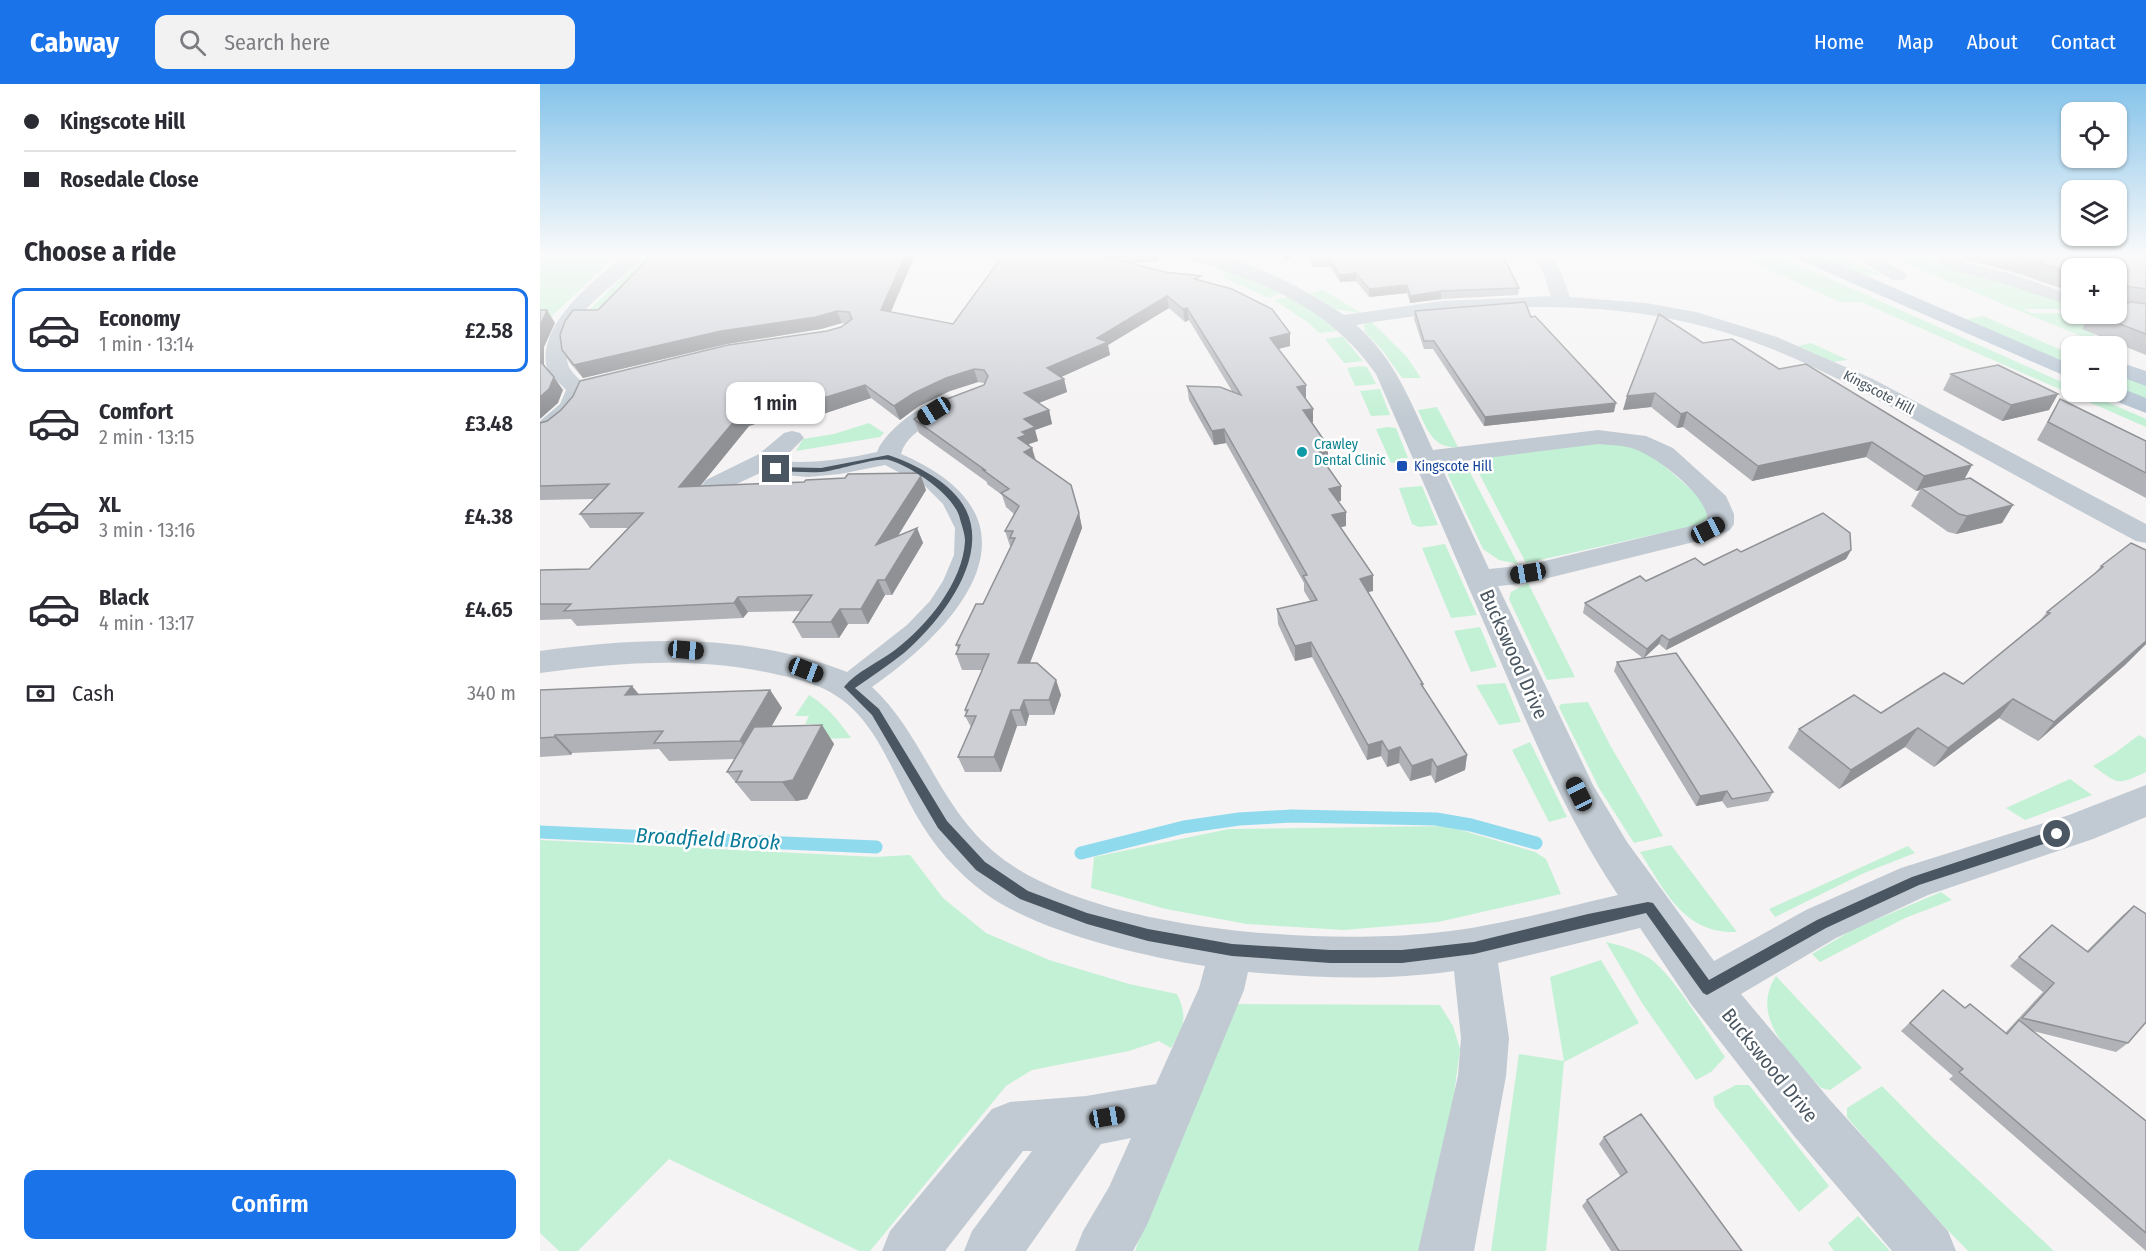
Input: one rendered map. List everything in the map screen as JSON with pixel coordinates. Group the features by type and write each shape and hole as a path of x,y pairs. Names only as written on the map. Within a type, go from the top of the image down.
{"main road":[{"path":"1925,308 2061,368"},
{"path":"2127,372 2146,380"},
{"path":"2127,398 2146,406"}],"street":[{"path":"540,432 563,414 586,387 548,359 576,308"},
{"name":"Buckswood Drive","path":"1320,308 1359,339 1387,374 1427,458 1543,720 1579,794 1613,854 1707,989 1812,1118 1928,1251"},
{"name":"Kingscote Hill","path":"1340,322 1428,308"},
{"name":"Kingscote Hill","path":"1639,308 1683,315 1744,331 1777,343 1847,375 2146,535"},
{"path":"888,457 892,445 914,424 934,411 971,394"},
{"name":"Buckswood Drive","path":"1427,458 1598,437 1638,441 1664,453 1708,492 1717,502 1721,514 1720,524 1708,530 1528,573 1481,579"},
{"path":"715,485 759,465 777,453 792,438"},
{"path":"759,465 802,471 844,466 888,457 931,479 955,500 967,523 968,553 958,581 947,600 918,634 892,657 849,687"},
{"path":"540,662 644,650 719,652 771,660 806,670 849,687 876,712 942,825 981,866 1024,895 1087,919 1148,935 1232,950 1330,956 1402,956 1474,948 1648,907"},
{"path":"1707,989 1821,924 1916,881 2079,828 2146,800"},
{"path":"1446,1251 1482,1076 1485,1038 1474,948"},
{"path":"1103,1251 1128,1206 1221,990 1232,950"},
{"path":"910,1251 1010,1127 1086,1121 1171,1106"},
{"path":"992,1251 1086,1121"}],"green space":[{"path":"540,308 560,308 551,317 540,318"},
{"path":"591,308 607,308 603,312 585,314"},
{"path":"1287,308 1308,308 1337,331 1319,333 1309,323"},
{"path":"1353,308 1361,313 1335,309"},
{"path":"1876,308 1897,308 2061,382 2061,390"},
{"path":"2014,308 2061,308 2023,309 2031,313 2061,313 2061,324 2097,324 2094,336 2081,336"},
{"path":"1983,316 2061,350 2061,363 1964,320"},
{"path":"1371,321 1407,357 1421,378 1402,378 1383,351 1365,332 1364,325"},
{"path":"1343,337 1363,361 1344,363 1325,339"},
{"path":"1811,343 1848,360 1833,362 1798,346"},
{"path":"1367,367 1376,384 1355,386 1347,368"},
{"path":"2127,377 2146,385 2146,399 2127,390"},
{"path":"1380,389 1390,415 1371,416 1360,391"},
{"path":"2089,402 2107,402 2146,419 2146,427"},
{"path":"1437,407 1458,447 1442,445 1437,441 1428,431 1418,410"},
{"path":"869,423 884,433 880,437 796,451 803,439 834,434"},
{"path":"1396,428 1408,458 1400,458 1401,462 1391,463 1376,429"},
{"path":"1605,442 1646,450 1703,500 1708,518 1697,525 1526,563 1471,458"},
{"path":"1463,459 1518,564 1499,560 1483,549 1448,475 1447,469 1451,464"},
{"path":"1422,486 1438,525 1419,527 1412,524 1399,488"},
{"path":"1445,544 1477,615 1451,618 1422,548"},
{"path":"1528,583 1575,677 1547,680 1509,599 1511,592"},
{"path":"1480,627 1497,667 1471,672 1454,631"},
{"path":"1505,683 1521,722 1499,725 1476,685"},
{"path":"809,695 832,714 851,738 812,739 820,724 805,724 809,716 795,716"},
{"path":"1588,702 1610,745 1663,836 1634,843 1599,788 1559,707 1561,704"},
{"path":"2139,735 2146,739 2146,772 2129,780 2118,781 2093,766 2115,753"},
{"path":"1530,742 1567,817 1549,822 1512,750"},
{"path":"2070,779 2092,795 2025,820 2006,808"},
{"path":"1447,826 1535,852 1546,859 1561,894 1438,922 1344,930 1247,924 1166,909 1091,888 1094,857 1229,829"},
{"path":"540,840 876,857 910,855 943,898 986,933 1049,960 1129,984 1177,994 1183,1009 1182,1028 1171,1048 1159,1041 1129,1051 1032,1070 1006,1086 870,1251 859,1251 669,1159 578,1251 559,1251 540,1233"},
{"path":"1671,845 1737,932 1719,931 1703,926 1690,918 1668,895 1640,852"},
{"path":"1908,846 1915,853 1864,873 1775,917 1769,909"},
{"path":"1941,892 1952,900 1905,918 1820,962 1812,954 1854,929"},
{"path":"1606,942 1644,955 1668,976 1725,1057 1711,1072 1696,1080 1642,1003"},
{"path":"1601,960 1639,1023 1564,1062 1546,1251 1491,1251 1519,1054 1564,1061 1550,977"},
{"path":"1776,976 1862,1068 1830,1090 1821,1088 1778,1037 1767,1007 1769,992"},
{"path":"1227,1004 1440,1005 1453,1026 1460,1049 1454,1095 1422,1251 1135,1251 1205,1055"},
{"path":"1736,1085 1749,1085 1829,1186 1799,1212 1715,1106 1713,1097"},
{"path":"1882,1086 1931,1136 2054,1251 1968,1251 1910,1191 1847,1117 1847,1108"},
{"path":"1858,1216 1890,1251 1834,1251 1828,1243"}],"building":[{"path":"882,308 953,324 964,308 1146,308 1097,338 1108,342 1047,368 1064,379 1024,393 1049,410 1024,419 1035,427 1022,432 1026,435 1018,438 1032,448 1024,452 1071,485 1079,513 1018,663 1037,663 1056,680 1049,700 1024,700 1020,710 1011,710 994,757 958,757 976,716 965,716 968,710 965,710 989,654 956,654 960,645 956,645 976,604 983,604 1015,538 1010,538 1013,531 1005,531 1019,506 1001,493 1009,489 914,419 947,399 984,385 988,376 984,370 974,369 946,378 914,393 894,406 865,385 801,405 792,396 742,412 679,487 804,482 845,478 848,474 918,473 921,476 876,545 917,528 885,580 878,580 861,609 840,609 831,622 793,622 812,595 738,597 734,603 564,611 571,604 540,604 540,570 589,569 643,513 580,514 609,484 540,486 540,423 547,421 561,410 573,396 580,381 728,345 827,331 841,327 852,319 849,312 837,311 816,317 721,331 574,365 562,350 560,335 565,321 573,310"},
{"path":"1187,308 1271,308 1290,333 1270,338 1306,385 1297,387 1313,409 1303,410 1328,446 1317,448 1341,486 1329,489 1346,512 1332,515 1373,575 1360,579 1423,684 1421,684 1467,755 1437,767 1432,759 1412,766 1400,747 1388,751 1382,741 1368,745 1311,642 1295,646 1277,609 1317,600 1303,576 1307,575 1224,429 1212,431 1187,386 1220,387 1241,395"},
{"path":"1446,308 1528,308 1531,317 1535,316 1616,403 1485,417 1434,341 1424,341 1415,311"},
{"path":"2127,308 2146,308 2146,334 2120,324 2127,324"},
{"path":"540,310 547,310 540,326"},
{"path":"1659,314 1703,343 1732,339 1779,369 1806,364 1972,465 1924,476 1872,442 1758,466 1687,412 1681,414 1655,393 1627,396"},
{"path":"540,361 554,377 549,389 540,397"},
{"path":"1998,365 2058,394 2011,405 1951,374"},
{"path":"2060,399 2061,402 2066,402 2146,441 2146,473 2048,422"},
{"path":"1970,478 2013,505 1967,516 1959,514 1921,488"},
{"path":"1823,513 1850,533 1851,550 1669,640 1662,635 1647,649 1585,603 1640,576 1646,581 1695,558 1704,565 1737,549 1741,552"},
{"path":"2131,543 2146,550 2146,641 2054,722 2013,699 1948,748 1918,728 1851,770 1799,729 1854,695 1881,713 1944,673 1963,684"},
{"path":"1676,653 1773,792 1732,799 1727,791 1700,796 1617,662"},
{"path":"632,686 625,695 770,690 740,741 654,743 663,731 555,735 540,738 540,690"},
{"path":"822,725 793,780 736,782 742,771 727,772 754,727"},
{"path":"2134,906 2146,914 2146,1022 2128,1043 2022,1018 2054,983 2019,957 2052,925 2088,952"},
{"path":"1943,990 1965,1008 1970,1004 2007,1034 2019,1020 2146,1121 2146,1233 1959,1072 1963,1069 1910,1023"},
{"path":"1641,1114 1742,1251 1619,1251 1587,1200 1627,1172 1604,1137"}],"waterway":[{"path":"1081,853 1184,827 1239,819 1292,816 1436,819 1471,825 1536,843"},
{"name":"Broadfield Brook","path":"540,832 876,847"}],"place":[{"name":"Crawley Dental Clinic","path":"1302,452"},
{"name":"Kingscote Hill","path":"1402,466"}],"route":[{"path":"776,469 821,470 888,457 944,488 963,511 969,538 968,553 958,581 947,600 900,651 849,687 876,712 942,825 981,866 1024,895 1087,919 1148,935 1232,950 1330,956 1402,956 1474,948 1648,907 1707,989 1821,924 1916,881 2057,834"}]}
